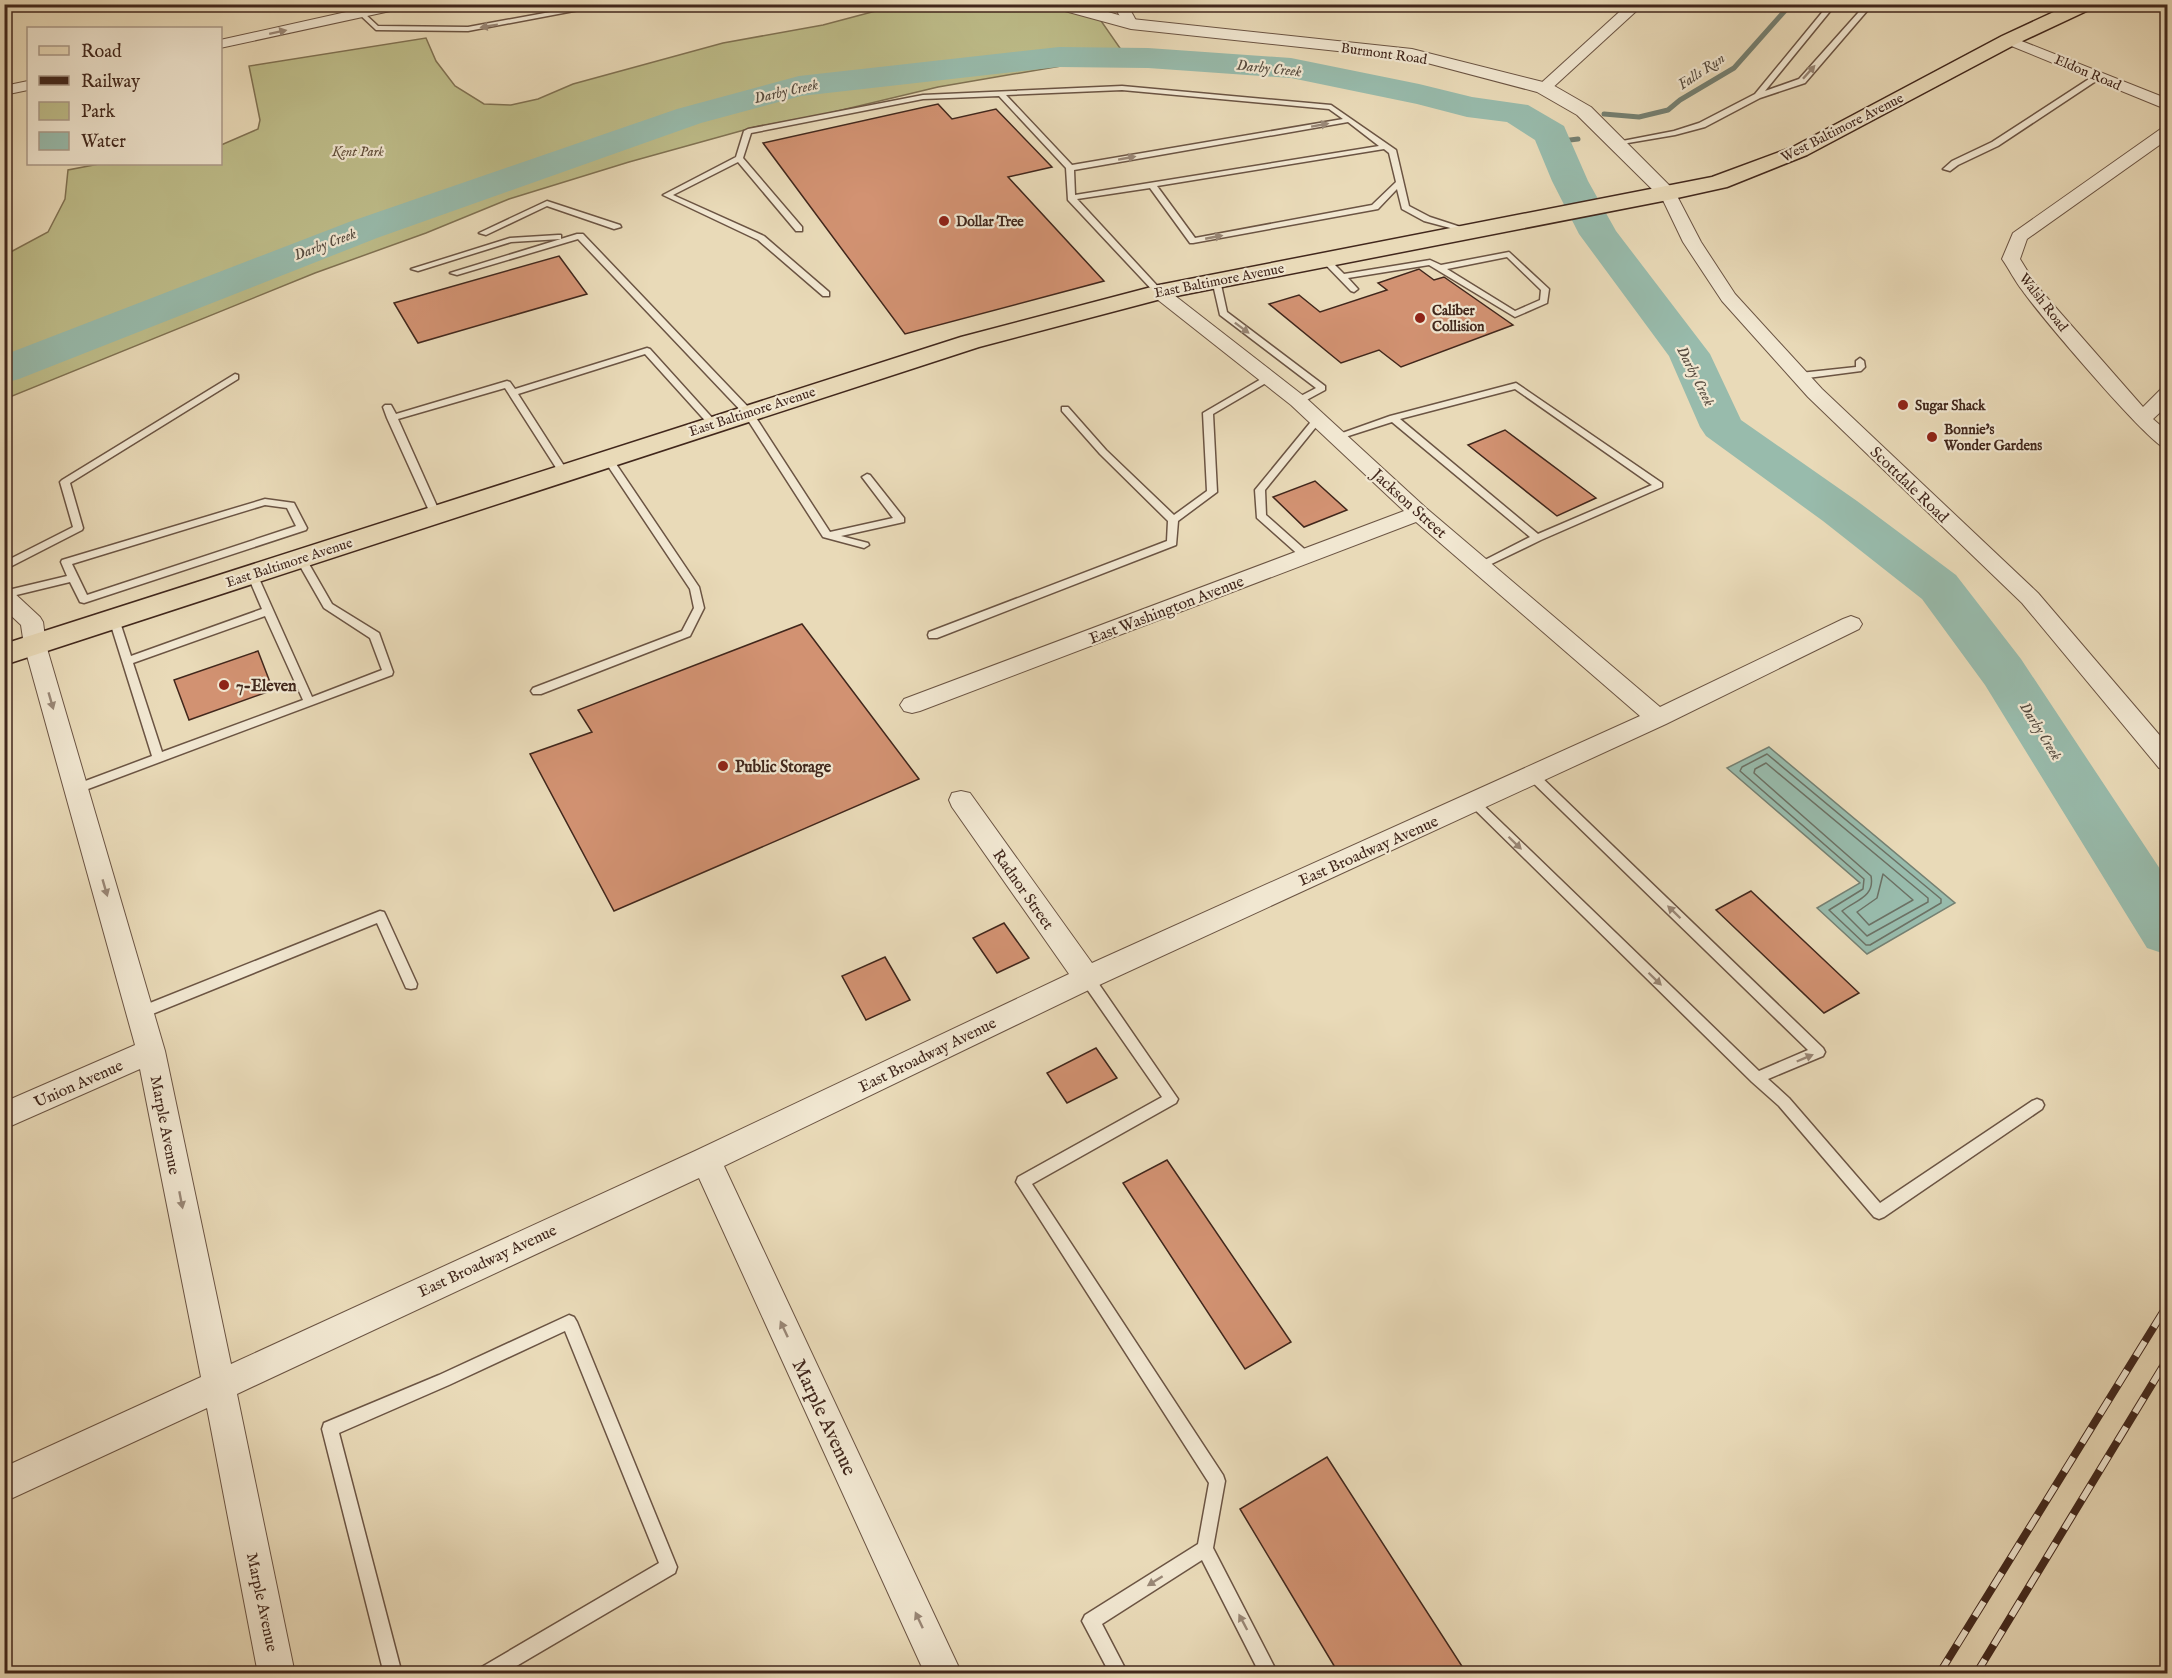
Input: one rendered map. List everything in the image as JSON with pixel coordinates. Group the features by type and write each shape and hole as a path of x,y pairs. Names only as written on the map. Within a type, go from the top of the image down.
{"main road":[{"name":"West Baltimore Avenue","path":"1513,223 1668,194 1719,182 1800,151 2009,40 2087,4"},
{"name":"East Baltimore Avenue","path":"4,655 435,513 970,342 1159,292 1513,223"}],"street":[{"path":"222,44 404,4"},
{"name":"Burmont Road","path":"1060,4 1131,24 1412,54 1544,88 1584,111 1668,194"},
{"path":"1120,4 1131,24"},
{"path":"1544,88 1636,4"},
{"name":"Eldon Road","path":"2009,40 2168,105"},
{"path":"4,92 27,86"},
{"name":"Walsh Road","path":"2168,131 2019,237 2011,259 2029,288 2142,419 2168,444"},
{"name":"Scottdale Road","path":"1668,194 1692,242 1728,297 1800,376 2030,598 2168,762"},
{"name":"Jackson Street","path":"1159,292 1298,401 1419,513 1658,718"},
{"path":"2142,419 2168,393"},
{"name":"East Washington Avenue","path":"912,705 1419,513"},
{"name":"Marple Avenue","path":"4,595 32,622 35,645 151,1051 278,1674"},
{"name":"East Broadway Avenue","path":"4,1485 706,1160 1087,978 1658,718 1851,624"},
{"name":"Radnor Street","path":"961,800 1087,978"},
{"name":"Union Avenue","path":"4,1116 151,1051"},
{"name":"Marple Avenue","path":"706,1160 944,1674"}],"lane":[{"path":"362,14 376,28 468,29 608,4"},
{"path":"1757,96 1833,4"},
{"path":"1616,142 1675,133 1702,126 1757,96 1802,81 1870,4"},
{"path":"1947,170 1955,163 1995,144 2098,76"},
{"path":"826,294 761,238 667,195 739,158 748,131 923,97 1122,88 1331,107 1393,152 1404,207 1427,219 1469,231"},
{"path":"1000,93 1070,168 1071,198 1159,292"},
{"path":"1070,168 1349,120"},
{"path":"1071,198 1385,147"},
{"path":"739,158 799,229"},
{"path":"1151,184 1193,241 1375,207 1399,183"},
{"path":"510,240 483,233 548,203 617,227"},
{"path":"454,273 580,236"},
{"path":"415,269 510,240 580,236 748,412 827,535 864,545"},
{"path":"1342,277 1430,262 1515,314 1544,302 1545,289 1509,254 1440,268"},
{"path":"1324,260 1354,289"},
{"path":"1216,280 1223,313 1322,388 1298,401"},
{"path":"513,393 647,351 713,424"},
{"path":"1800,376 1858,369 1861,367 1860,361"},
{"path":"4,567 78,528 65,482 235,376"},
{"path":"1173,520 1212,492 1208,413 1268,378"},
{"path":"392,418 507,384 563,472"},
{"path":"1336,437 1393,418 1516,386 1659,485 1537,538 1481,566"},
{"path":"388,407 435,513"},
{"path":"933,635 1172,543 1173,520 1103,452 1065,410"},
{"path":"1393,418 1537,538"},
{"path":"1306,556 1261,516 1260,490 1317,420"},
{"path":"537,691 686,633 699,608 695,589 607,458"},
{"path":"827,535 900,520 867,477"},
{"path":"265,502 291,505 302,528 84,600 73,578 66,562 265,502"},
{"path":"76,789 388,672 375,636 328,606 301,559"},
{"path":"252,574 309,702"},
{"path":"4,595 73,578"},
{"path":"127,661 268,611"},
{"path":"114,619 158,758"},
{"path":"1532,775 1818,1052 1757,1078"},
{"path":"1473,802 1784,1102 1879,1212 2037,1105"},
{"path":"140,1013 380,916 411,984"},
{"path":"1087,978 1171,1100 1023,1182 1217,1481 1205,1549 1270,1674"},
{"path":"393,1674 330,1429 444,1380 569,1322 669,1567 486,1674"},
{"path":"1120,1674 1091,1621 1205,1549"}],"green space":[{"name":"Kent Park","path":"902,4 1090,5 1129,61 1061,66 938,87 821,115 755,127 629,162 509,199 426,233 315,273 5,399 5,255 48,232 65,199 68,170 94,165 222,165 222,145 258,129 260,120 249,66 426,38 436,61 455,86 484,104 511,105 538,99 573,84 723,43 823,25"}],"water":[{"path":"1769,747 1955,903 1867,954 1817,908 1860,883 1727,768"}],"building":[{"path":"938,104 952,119 996,109 1052,167 1008,177 1104,281 905,334 763,143"},
{"path":"559,256 587,294 418,343 394,303"},
{"name":"Caliber Collision","path":"1419,269 1434,280 1444,277 1513,325 1401,367 1379,350 1341,363 1269,304 1299,295 1320,312 1387,290 1378,283"},
{"path":"1505,430 1596,498 1557,516 1468,445"},
{"path":"1315,481 1347,510 1304,527 1273,497"},
{"name":"Public Storage","path":"802,624 919,779 614,911 530,754 592,732 578,710"},
{"name":"7-Eleven","path":"258,651 273,690 189,720 174,680"},
{"path":"1751,891 1859,993 1824,1013 1716,910"},
{"path":"1004,923 1029,958 997,973 973,938"},
{"path":"885,957 910,1000 866,1020 842,976"},
{"path":"1096,1048 1117,1078 1067,1103 1047,1073"},
{"path":"1167,1160 1291,1342 1245,1369 1123,1183"},
{"path":"1327,1457 1467,1674 1339,1674 1240,1509"}],"waterway":[{"name":"Falls Run","path":"1604,114 1639,117 1668,110 1680,100 1734,68 1791,4"},
{"name":"Darby Creek","path":"4,370 363,230 689,116 799,86 1059,57 1148,58 1291,68 1419,94 1470,107 1467,107 1516,112 1551,134 1570,181 1598,234 1689,354 1722,427 1840,511 1939,587 2003,672 2168,931"},
{"path":"1554,142 1578,139"}],"railway":[{"path":"1939,1674 2168,1304"},
{"path":"1976,1674 2168,1358"}],"place":[{"name":"Dollar Tree","path":"944,221"},
{"name":"Caliber Collision","path":"1420,318"},
{"name":"Sugar Shack","path":"1903,405"},
{"name":"Bonnie's Wonder Gardens","path":"1932,437"},
{"name":"7-Eleven","path":"224,685"},
{"name":"Public Storage","path":"723,766"}]}
